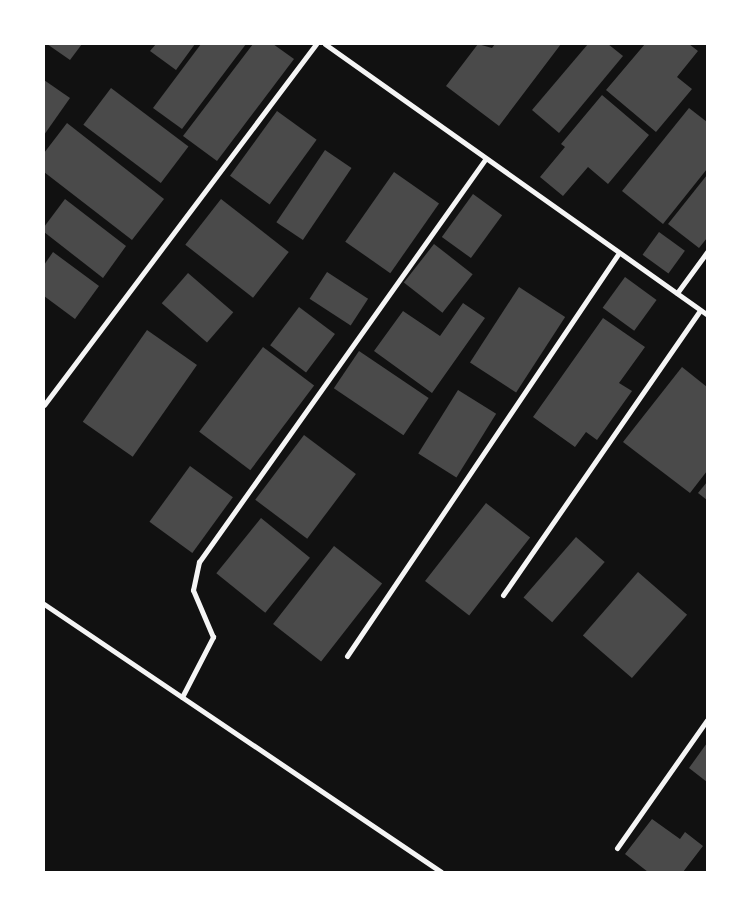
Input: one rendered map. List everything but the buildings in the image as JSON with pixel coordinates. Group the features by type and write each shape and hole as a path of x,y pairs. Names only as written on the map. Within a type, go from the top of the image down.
{"street":[{"path":"44,405 316,44"},
{"path":"325,44 485,160 707,314"},
{"path":"182,697 213,637 193,590 199,562 485,160"},
{"path":"677,293 707,252"},
{"path":"347,656 619,253"},
{"path":"503,595 700,310"},
{"path":"44,604 441,872"},
{"path":"617,848 707,720"}]}
